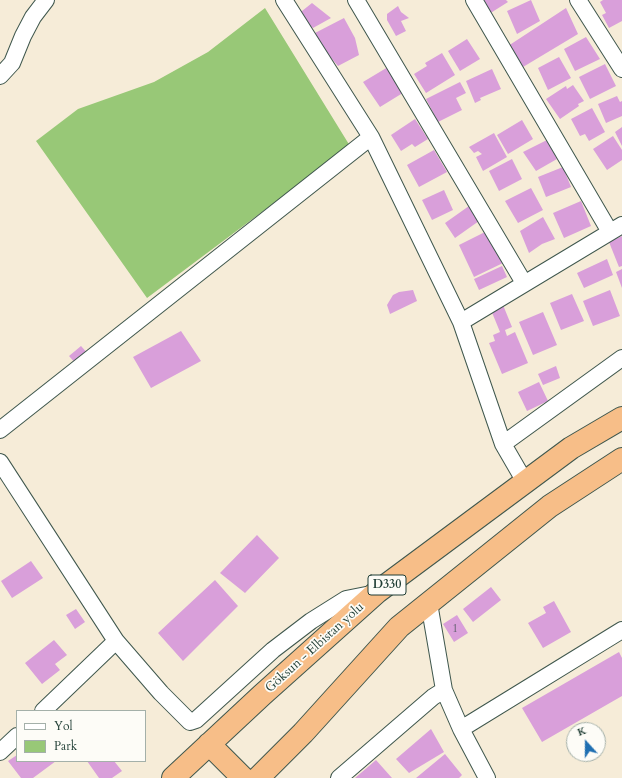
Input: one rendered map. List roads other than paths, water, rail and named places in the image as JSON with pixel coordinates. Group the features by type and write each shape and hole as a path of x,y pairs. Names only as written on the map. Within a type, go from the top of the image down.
{"highway":[{"name":"Göksun - Elbistan yolu","path":"173,778 208,744 377,592 571,448 622,418"},
{"path":"258,778 303,733 399,627 550,506 622,460"},
{"path":"208,744 243,778"}],"street":[{"path":"0,76 12,63 23,36 46,0"},
{"path":"284,0 371,137 461,322 503,444 525,482"},
{"path":"356,0 524,283"},
{"path":"461,322 616,228 474,0"},
{"path":"578,0 622,69"},
{"path":"0,430 371,137"},
{"path":"503,444 622,358"},
{"path":"0,462 116,640 161,693 190,722 201,716 273,650 311,621 346,599 377,592"},
{"path":"429,603 444,690 487,778"},
{"path":"462,729 622,630"},
{"path":"44,710 116,640"},
{"path":"339,778 444,690"},
{"path":"0,752 16,737"}]}
